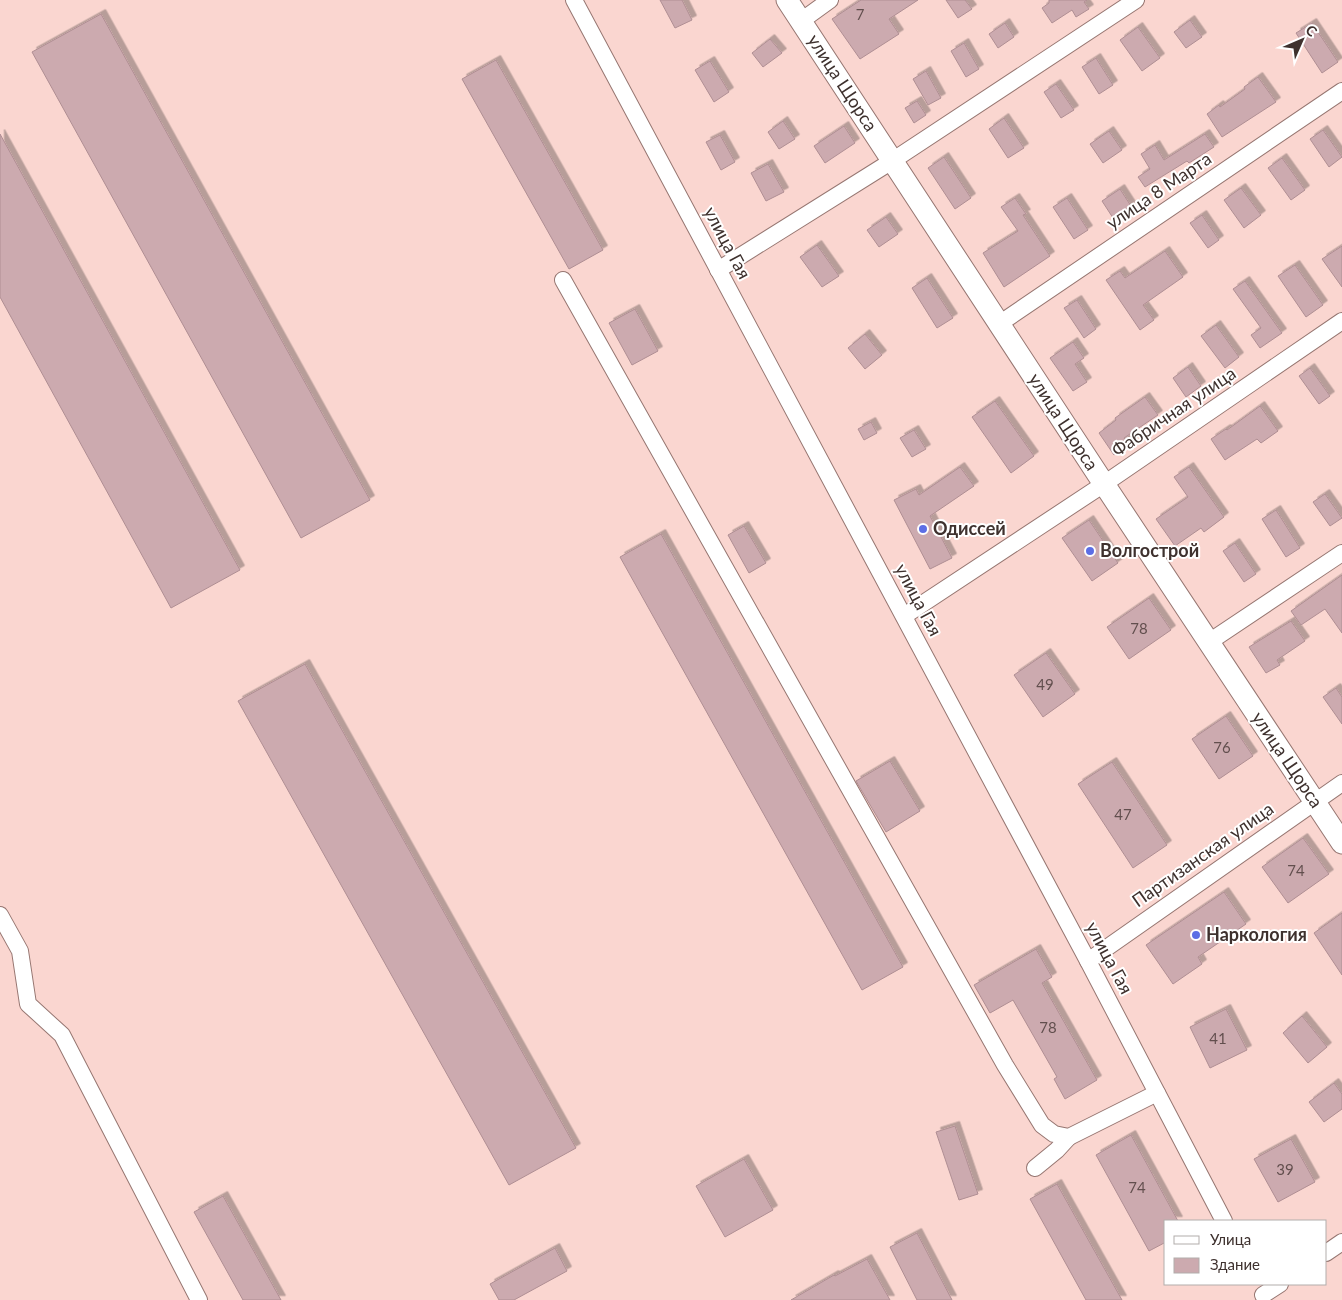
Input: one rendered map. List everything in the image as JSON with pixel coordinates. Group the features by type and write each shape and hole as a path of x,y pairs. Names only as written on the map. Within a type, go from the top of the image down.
{"main road":[{"name":"улица Щорса","path":"788,0 1104,484 1342,842"}],"street":[{"name":"улица Гая","path":"574,0 1088,961 1223,1220"},
{"path":"802,22 830,0"},
{"path":"718,270 892,161 1136,0"},
{"name":"улица 8 Марта","path":"999,324 1342,91"},
{"path":"563,280 1006,1065 1042,1125 1054,1134 1070,1138"},
{"name":"Фабричная улица","path":"904,616 1104,484 1342,322"},
{"path":"1208,642 1342,553"},
{"name":"Партизанская улица","path":"1088,961 1342,783"},
{"path":"0,915 20,951 28,1004 62,1035 200,1300"},
{"path":"1035,1168 1070,1138 1157,1093"},
{"path":"1327,1252 1342,1242"},
{"path":"1262,1293 1278,1285"}],"building":[{"path":"660,0 682,0 692,20 675,28"},
{"path":"861,0 918,0 889,19 899,34 860,59 832,19"},
{"path":"946,0 965,0 972,9 958,18"},
{"path":"1049,0 1087,0 1084,2 1089,9 1076,17 1072,10 1052,23 1042,8 1049,3"},
{"path":"101,14 370,500 301,538 32,52"},
{"path":"1190,20 1202,37 1186,48 1174,32"},
{"path":"1005,23 1014,37 998,48 989,34"},
{"path":"1312,23 1338,62 1322,73 1296,33"},
{"path":"1138,27 1160,58 1142,71 1120,40"},
{"path":"770,39 782,53 763,67 752,53"},
{"path":"964,43 979,69 966,77 951,51"},
{"path":"1096,58 1113,85 1099,94 1082,67"},
{"path":"496,60 603,250 569,269 462,79"},
{"path":"710,61 729,92 714,102 695,70"},
{"path":"926,71 941,98 928,105 913,79"},
{"path":"1258,77 1276,102 1222,137 1207,114 1245,89 1244,87"},
{"path":"1056,84 1074,110 1061,118 1044,92"},
{"path":"917,101 926,115 914,123 905,108"},
{"path":"1004,118 1024,148 1008,158 989,129"},
{"path":"783,121 795,139 779,149 768,132"},
{"path":"844,126 855,143 825,163 814,146"},
{"path":"1323,130 1342,157 1329,167 1310,139"},
{"path":"1109,131 1122,150 1103,163 1090,144"},
{"path":"0,134 240,570 171,608 0,297"},
{"path":"1205,134 1214,147 1145,187 1138,177 1150,169 1141,154 1155,145 1164,160"},
{"path":"720,135 735,162 721,170 706,142"},
{"path":"944,157 971,198 955,209 928,168"},
{"path":"1282,158 1305,190 1291,200 1268,168"},
{"path":"768,164 784,192 766,201 751,173"},
{"path":"1241,188 1261,215 1244,228 1224,200"},
{"path":"1120,189 1131,206 1113,218 1102,201"},
{"path":"1015,198 1026,214 1023,215 1050,256 1004,287 983,253 1018,231 1001,207"},
{"path":"1067,198 1088,230 1074,239 1053,207"},
{"path":"1202,215 1219,240 1208,248 1190,223"},
{"path":"886,217 898,234 879,247 867,230"},
{"path":"817,245 839,276 822,287 800,257"},
{"path":"1342,246 1342,287 1322,259"},
{"path":"1165,251 1183,277 1143,305 1154,320 1140,330 1106,280 1120,271 1125,278"},
{"path":"1295,265 1323,305 1306,317 1278,276"},
{"path":"927,278 953,318 937,328 912,288"},
{"path":"1245,281 1282,333 1260,348 1251,335 1261,328 1233,289"},
{"path":"1077,300 1096,329 1084,338 1064,308"},
{"path":"635,309 658,351 632,365 609,323"},
{"path":"1216,325 1239,357 1225,368 1201,336"},
{"path":"865,334 882,355 865,369 848,348"},
{"path":"1073,342 1084,358 1075,364 1087,382 1073,391 1050,358"},
{"path":"1188,367 1201,386 1186,397 1173,378"},
{"path":"1310,368 1330,396 1319,404 1299,376"},
{"path":"1145,397 1158,415 1124,438 1128,444 1114,455 1099,433 1116,420 1115,418"},
{"path":"995,401 1034,456 1011,473 972,417"},
{"path":"1260,406 1278,431 1261,443 1257,439 1225,460 1211,439"},
{"path":"871,422 877,433 864,440 858,429"},
{"path":"914,430 926,449 912,457 900,438"},
{"path":"960,467 974,486 930,516 952,558 930,569 894,500 916,489 919,495"},
{"path":"1189,467 1224,517 1204,532 1201,528 1175,546 1156,519 1188,497 1174,477"},
{"path":"1325,494 1342,518 1330,526 1313,502"},
{"path":"1276,510 1300,548 1286,557 1262,519"},
{"name":"Волгострой","path":"1089,520 1118,563 1092,581 1062,538"},
{"path":"744,526 766,563 749,573 728,535"},
{"path":"661,534 903,967 862,990 620,557"},
{"path":"1235,543 1256,574 1244,582 1223,551"},
{"path":"1342,575 1342,633 1325,609 1301,625 1291,611"},
{"path":"1149,598 1171,630 1129,659 1107,627"},
{"path":"1291,621 1305,641 1277,660 1280,665 1266,673 1249,647"},
{"path":"1046,653 1075,694 1043,717 1014,675"},
{"path":"305,664 576,1148 509,1185 238,701"},
{"path":"1336,688 1342,697 1342,724 1323,697"},
{"path":"1226,716 1253,756 1219,779 1192,739"},
{"path":"890,761 920,811 886,832 856,781"},
{"path":"1112,762 1167,845 1133,868 1078,784"},
{"path":"1303,838 1329,874 1288,903 1262,867"},
{"name":"Наркология","path":"1224,892 1246,924 1198,957 1202,964 1173,984 1146,945"},
{"path":"1342,913 1342,975 1314,933"},
{"path":"1036,949 1052,977 1042,983 1097,1080 1065,1099 1054,1079 1057,1077 1013,1000 990,1013 974,985"},
{"path":"1226,1009 1247,1050 1210,1068 1190,1027"},
{"path":"1302,1016 1327,1047 1308,1063 1283,1033"},
{"path":"1334,1083 1342,1094 1342,1109 1324,1122 1309,1102"},
{"path":"955,1126 978,1194 959,1200 936,1132"},
{"path":"1131,1135 1177,1220 1164,1220 1164,1243 1149,1251 1096,1155"},
{"path":"1291,1139 1315,1182 1278,1202 1254,1159"},
{"path":"744,1159 773,1210 725,1237 696,1186"},
{"path":"1057,1184 1122,1300 1086,1300 1030,1199"},
{"path":"223,1196 281,1300 243,1300 194,1212"},
{"path":"917,1233 952,1300 917,1300 890,1247"},
{"path":"555,1248 567,1271 514,1300 499,1300 490,1284"},
{"path":"867,1259 890,1300 791,1300 834,1275"}],"place":[{"name":"Одиссей","path":"923,529"},
{"name":"Волгострой","path":"1090,551"},
{"name":"Наркология","path":"1196,935"}]}
